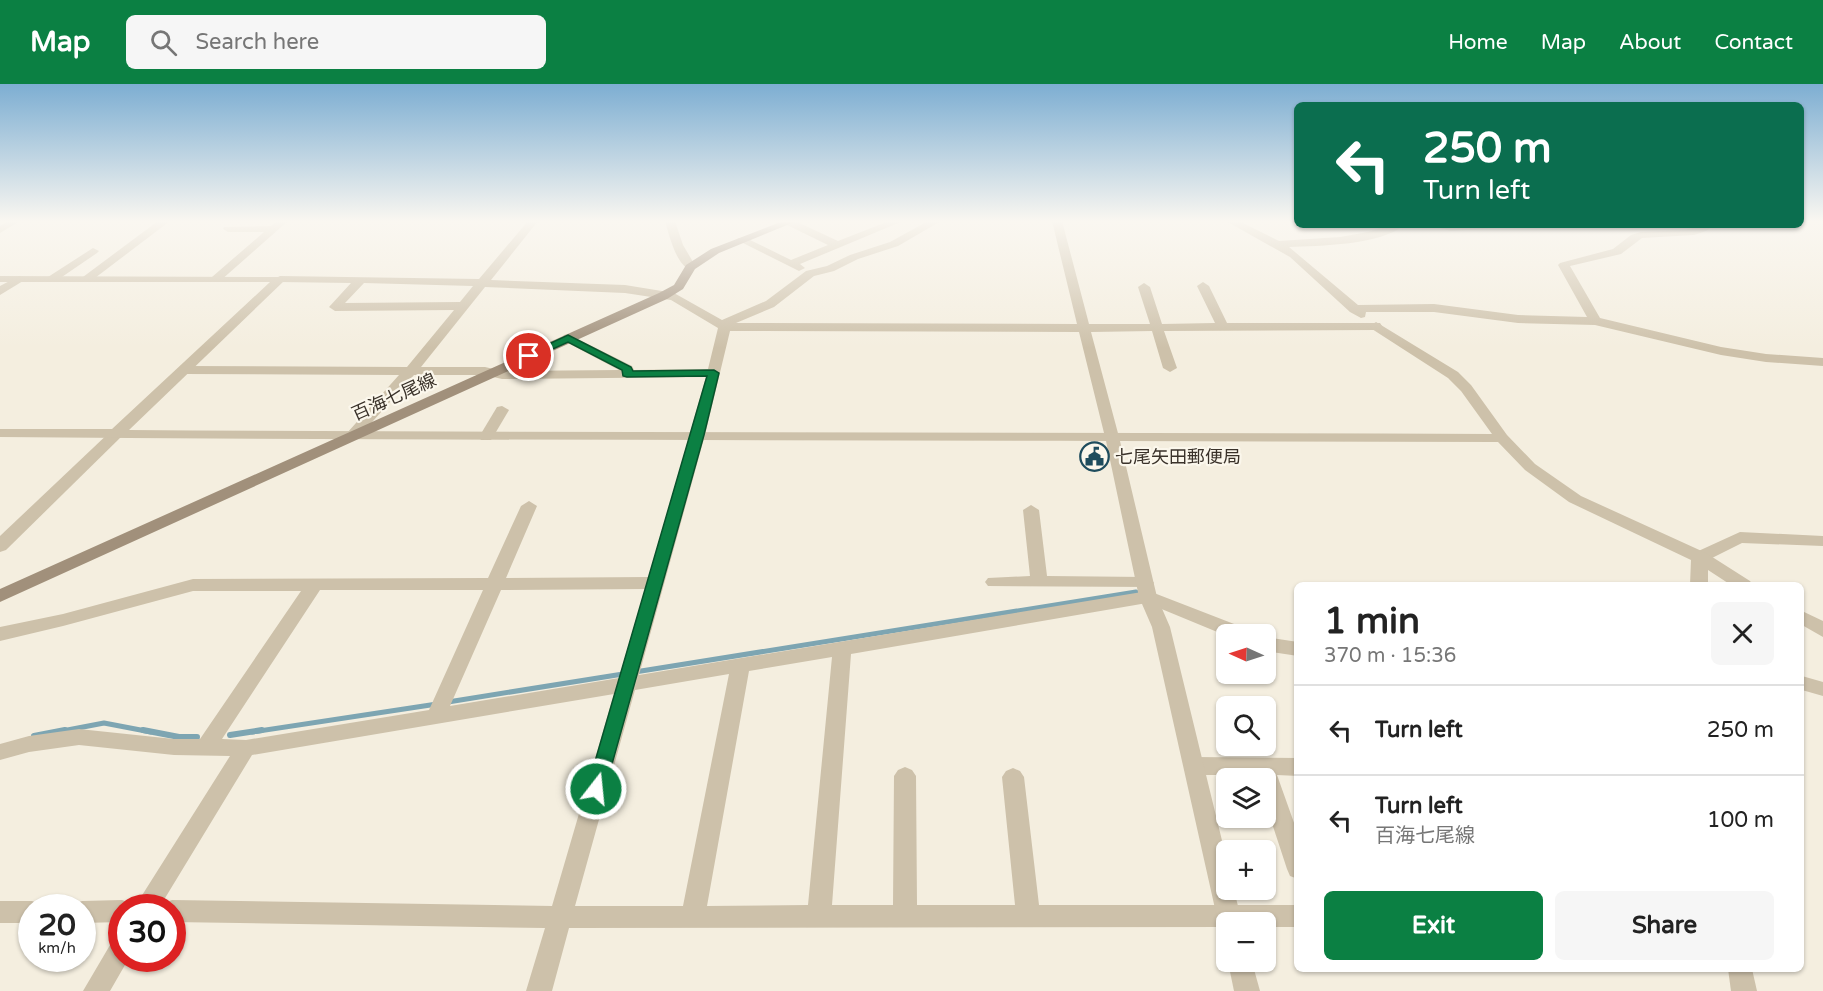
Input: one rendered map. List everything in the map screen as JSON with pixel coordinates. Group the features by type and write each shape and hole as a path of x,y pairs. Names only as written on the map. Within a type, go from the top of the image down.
{"main road":[{"name":"百海七尾線","path":"0,596 663,296 679,287 690,267 696,263"}],"street":[{"path":"52,279 75,263"},
{"path":"87,279 108,263"},
{"path":"216,279 234,263"},
{"path":"352,436 411,370 499,263"},
{"path":"688,263 690,267"},
{"path":"723,326 770,304 810,273 830,269 841,263"},
{"path":"1068,263 1112,437 1147,590 1161,627 1227,912"},
{"path":"1303,263 1376,326 1453,375 1466,388 1502,438 1530,467 1575,499 1701,557 1739,582"},
{"path":"1567,263 1564,265 1595,321"},
{"path":"791,264 810,273"},
{"path":"0,279 361,279 625,289 674,297 723,326 1085,328 1376,326"},
{"path":"0,291 19,279"},
{"path":"0,546 280,279"},
{"path":"361,279 335,307 464,306"},
{"path":"1203,286 1223,327"},
{"path":"1144,287 1170,368"},
{"path":"1354,309 1434,308 1518,319 1595,321 1721,351 1766,358 1823,362"},
{"path":"539,991 698,435 723,326"},
{"path":"568,338 627,369 627,374"},
{"path":"184,370 714,373"},
{"path":"486,437 502,410"},
{"path":"0,433 486,437 698,435 1502,438"},
{"path":"436,715 529,506"},
{"path":"1031,510 1039,582"},
{"path":"1701,557 1740,537 1823,541"},
{"path":"1699,582 1701,557"},
{"path":"994,582 1039,582 1147,590 1220,624"},
{"path":"0,634 63,620 193,585 655,583"},
{"path":"206,747 315,584"},
{"path":"0,752 29,744 79,737 174,747 246,748 436,715 628,676 741,664 1147,590"},
{"path":"1804,618 1823,630"},
{"path":"1276,646 1294,649"},
{"path":"819,916 843,647"},
{"path":"693,917 741,664"},
{"path":"1804,684 1823,689"},
{"path":"155,894 246,748"},
{"path":"1194,766 1294,767"},
{"path":"1264,767 1294,857"},
{"path":"905,776 905,916"},
{"path":"1013,777 1028,916"},
{"path":"186,911 560,917 1028,916 1216,919"},
{"path":"0,912 18,912"},
{"path":"1276,917 1294,916"},
{"path":"96,991 108,971"},
{"path":"1243,972 1248,991"},
{"path":"1741,972 1744,991"}],"waterway":[{"path":"635,672 1136,592"},
{"path":"448,702 623,674"},
{"path":"252,732 437,704"},
{"path":"57,732 104,723 151,732"},
{"path":"34,736 65,730"},
{"path":"143,730 179,737 197,737"},
{"path":"230,735 262,730"}],"place":[{"name":"七尾矢田郵便局","path":"1094,457"}],"route":[{"path":"529,356 568,338 627,369 627,374 714,373 596,789"}]}
